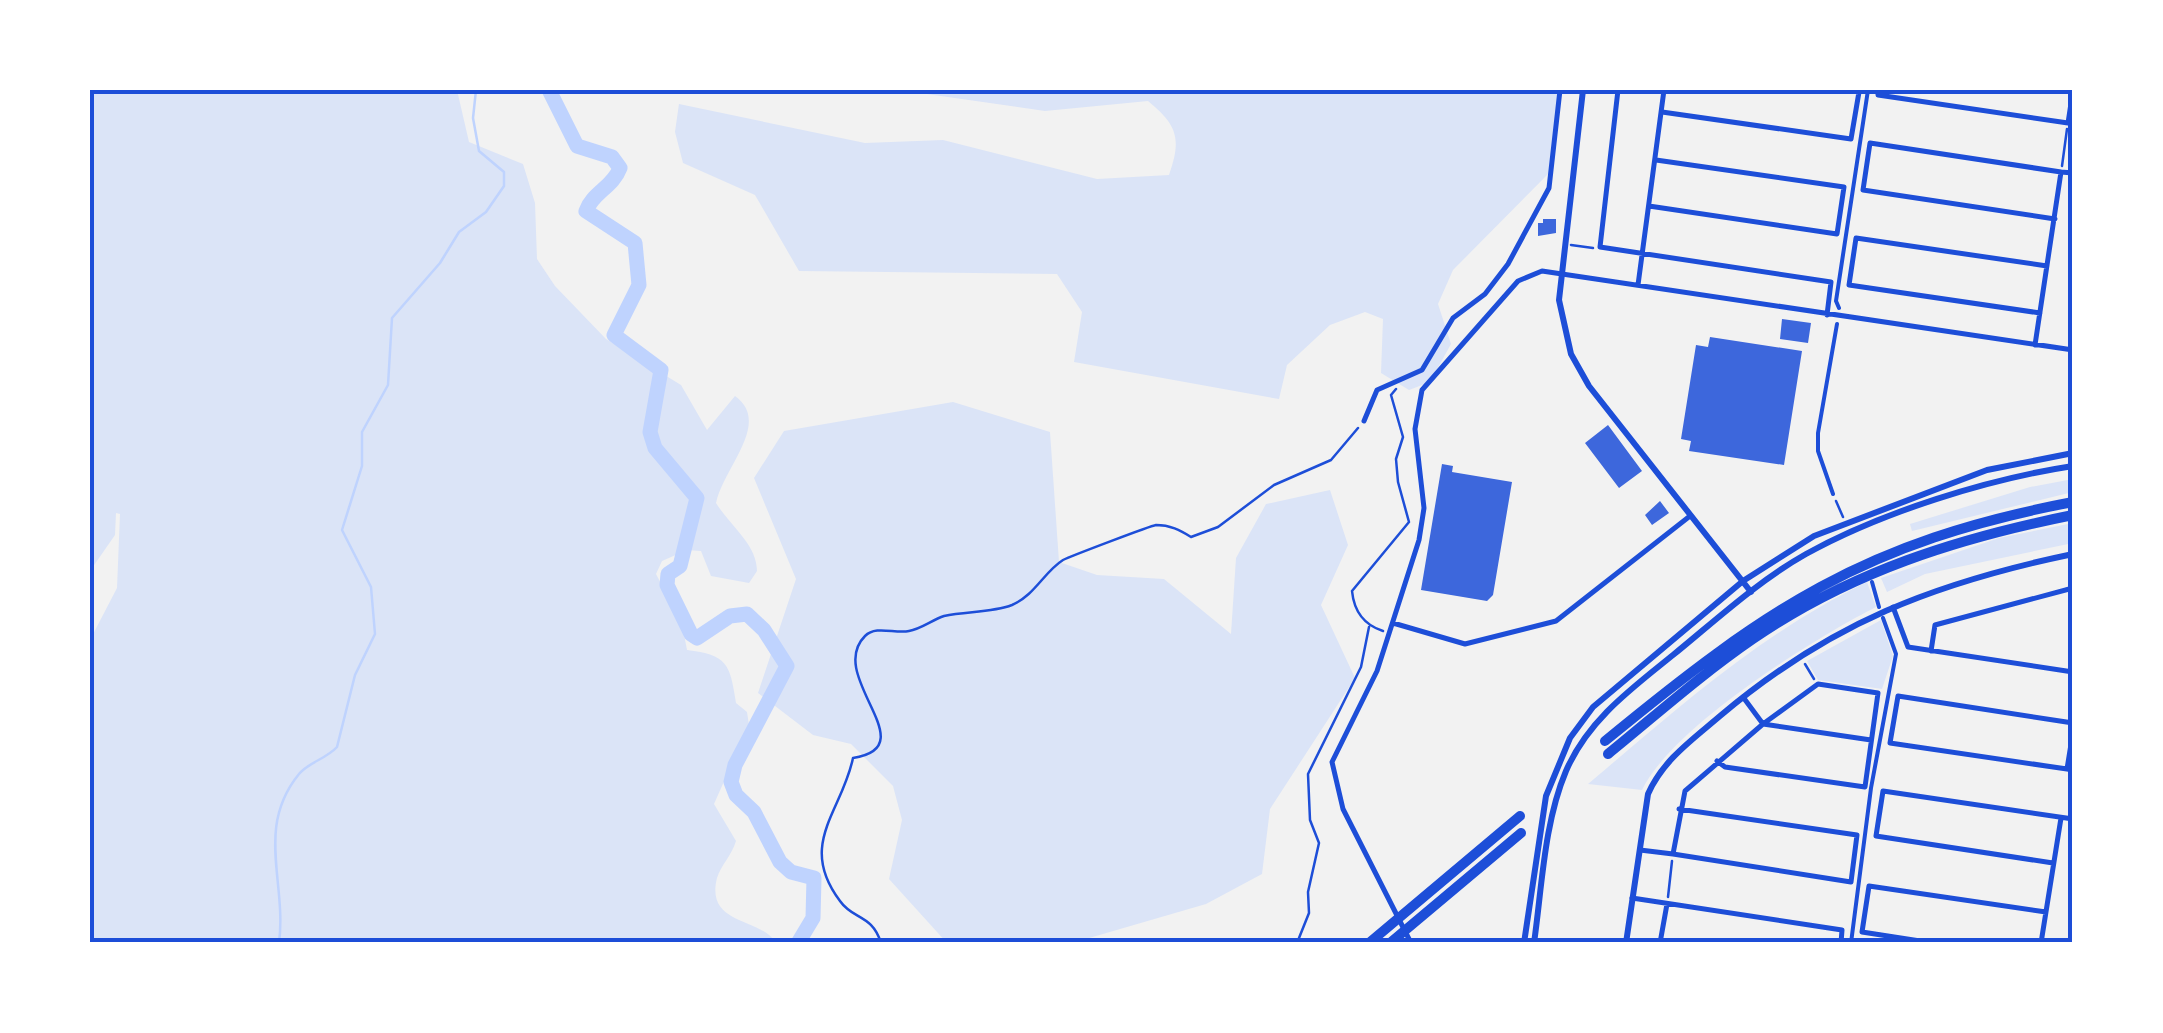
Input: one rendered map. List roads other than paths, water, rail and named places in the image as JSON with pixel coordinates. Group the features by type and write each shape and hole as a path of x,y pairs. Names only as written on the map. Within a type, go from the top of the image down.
{"highway":[{"path":"1605,741 1744,630 1841,572 1944,532 2073,502"},
{"path":"1608,754 1752,639 1844,586 1947,544 2073,514"},
{"path":"1369,943 1520,816"},
{"path":"1390,943 1521,833"}],"street":[{"path":"1364,422 1377,390 1422,370 1454,318 1486,294 1508,264 1543,204 1560,90"},
{"path":"1583,90 1559,300 1571,354 1590,386 1751,592"},
{"path":"1618,90 1600,247 1830,282 1827,315"},
{"path":"1638,285 1664,90"},
{"path":"1662,112 1851,139 1858,92 1845,90"},
{"path":"1839,308 1836,301 1868,90"},
{"path":"1878,90 1878,95 2070,123 2072,90"},
{"path":"2055,219 1863,190 1870,143 2073,174"},
{"path":"1649,206 1838,234 1844,187 1656,160"},
{"path":"2035,345 2061,172"},
{"path":"2040,313 1849,285 1856,238 2048,266"},
{"path":"1411,943 1335,790 1332,762 1377,671 1419,540 1424,508 1416,408 1433,372 1488,319 1518,281 1542,271 2073,350"},
{"path":"1833,494 1818,451 1818,433 1837,324"},
{"path":"1440,344 1449,356"},
{"path":"1524,943 1546,796 1570,738 1593,707 1743,581 1779,556 1852,519 1987,470 2073,453"},
{"path":"1534,943 1557,798 1582,742 1620,698 1751,592 1805,554 1878,522 1998,482 2073,466"},
{"path":"1393,623 1465,644 1556,622 1690,516"},
{"path":"1626,943 1648,794 1658,773 1743,697 1800,655 1893,606 1983,573 2073,554"},
{"path":"1872,582 1879,608"},
{"path":"1931,651 1935,625 2073,588"},
{"path":"1893,606 1908,647 2073,672"},
{"path":"1850,943 1871,788 1896,654 1883,618"},
{"path":"1673,854 1679,809 1686,791 1717,762 1763,724 1818,684 1878,694 1865,787 1717,762"},
{"path":"2073,723 1898,696 1890,743 2070,770 2073,732"},
{"path":"1743,697 1763,724 1872,740"},
{"path":"2053,863 1876,836 1883,791 2073,819"},
{"path":"1640,850 1851,882 1856,835 1679,809"},
{"path":"2041,943 2060,818"},
{"path":"1933,943 1862,932 1869,886 2046,912"},
{"path":"1632,898 1842,930 1841,943"},
{"path":"1660,943 1667,904"}],"waterway":[{"path":"279,943 275,835 278,815 299,774 337,747 355,675 375,634 371,587 342,530 362,466 362,432 388,385 392,318 440,263 459,232 486,212 504,186 504,172 479,151 473,118 476,90"},
{"path":"549,90 577,146 612,157 620,168 586,211 635,243 639,285 614,335 661,370 650,432 655,448 697,498 680,566 668,574 667,585 691,634 697,638 730,616 747,614 764,630 787,666 735,765 731,782 736,795 754,812 780,862 791,872 814,878 813,918 798,943"}]}
